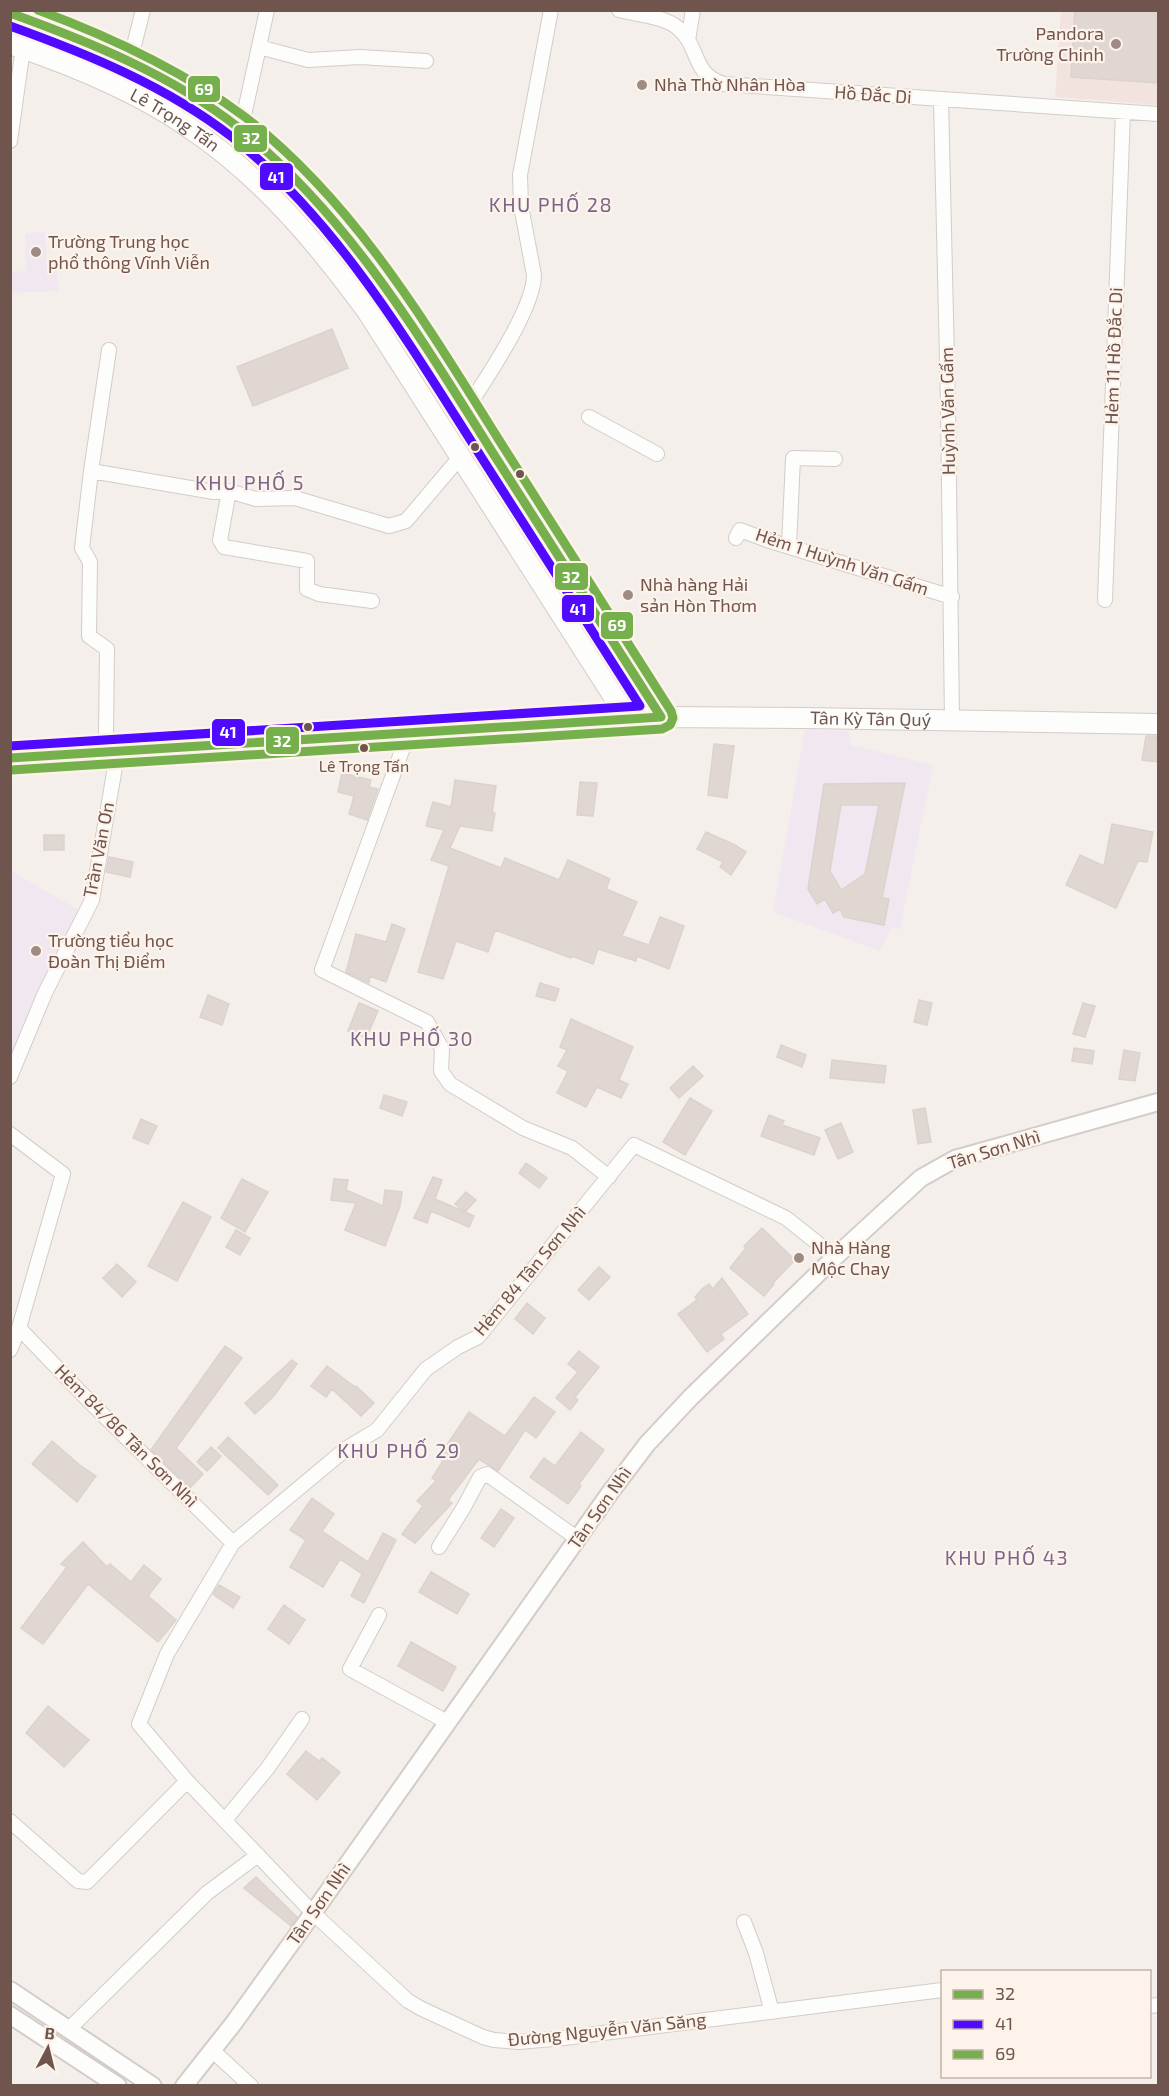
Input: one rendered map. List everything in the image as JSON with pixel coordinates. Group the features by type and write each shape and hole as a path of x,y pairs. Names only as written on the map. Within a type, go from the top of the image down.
{"main road":[{"name":"Lê Trọng Tấn","path":"10,13 46,18 190,94 241,129 308,190 355,245 390,295 661,717"},
{"name":"Lê Trọng Tấn","path":"17,46 75,68 155,107 190,128 260,184 290,215 367,311 628,719"},
{"name":"Tân Kỳ Tân Quý","path":"10,758 661,717 945,719 952,721 1158,724"}],"street":[{"path":"130,61 143,10"},
{"path":"241,129 267,10"},
{"path":"465,410 500,355 533,288 534,275 519,185 521,164 551,10"},
{"name":"Hồ Đắc Di","path":"620,10 672,24 688,40 705,74 712,80 724,84 1158,114"},
{"path":"688,40 693,10"},
{"path":"10,141 17,46"},
{"path":"259,47 308,60 360,57 426,61"},
{"name":"Huỳnh Văn Gấm","path":"941,100 952,597 952,721"},
{"name":"Hẻm 11 Hồ Đắc Di","path":"1105,600 1123,112"},
{"path":"109,350 82,548 90,562 89,636 106,649 106,734 118,750"},
{"path":"589,417 657,454"},
{"path":"91,471 214,492 229,491 256,499 295,498 389,526 406,521 461,456"},
{"path":"789,547 793,458 835,459"},
{"path":"229,491 220,540 224,547 307,561 307,589 319,594 372,601"},
{"name":"Hẻm 1 Huỳnh Văn Gấm","path":"736,538 740,530 952,597"},
{"path":"408,734 322,970 427,1022 442,1049 441,1071 450,1084 523,1128 572,1148 609,1177"},
{"name":"Trần Văn Ơn","path":"10,1077 45,993 92,900 118,750"},
{"name":"Tân Sơn Nhì","path":"184,2085 213,2051 313,1913 609,1494 656,1433 835,1257 921,1178 955,1159 1158,1102"},
{"path":"10,1134 63,1174 19,1328 10,1350"},
{"name":"Hẻm 84 Tân Sơn Nhì","path":"139,1724 167,1654 233,1543 347,1448 377,1430 426,1369 458,1347 478,1337 634,1145 786,1218 835,1257"},
{"name":"Hẻm 84/86 Tân Sơn Nhì","path":"19,1328 89,1401 233,1543"},
{"path":"439,1547 480,1477 487,1474 578,1539"},
{"path":"379,1615 350,1669 447,1722"},
{"path":"225,1820 267,1769 303,1719"},
{"name":"Đường Nguyễn Văn Săng","path":"139,1724 187,1781 313,1913 415,2006 483,2037 519,2042 564,2038 941,1990"},
{"path":"10,1821 78,1881 87,1882 187,1781"},
{"path":"69,2029 207,1893 258,1855"},
{"path":"744,1922 756,1953 772,2012"},
{"path":"10,1990 153,2085"},
{"path":"10,2015 118,2085"},
{"path":"213,2051 251,2085"}],"shaded area":[{"name":"Pandora Trường Chinh","path":"1061,11 1158,11 1158,105 1055,97"},
{"name":"Trường Trung học phổ thông Vĩnh Viễn","path":"45,232 47,271 57,271 58,291 11,293 11,272 26,271 25,233"},
{"path":"805,730 848,731 851,745 933,765 900,929 891,928 880,951 773,912"},
{"name":"Trường tiểu học Đoàn Thị Điểm","path":"11,871 82,912 11,1064"}],"building":[{"name":"Pandora Trường Chinh","path":"1075,10 1158,10 1158,83 1071,77"},
{"path":"332,329 348,368 253,406 237,367"},
{"path":"1146,736 1158,736 1158,762 1142,760"},
{"path":"714,744 734,746 727,798 708,795"},
{"path":"342,773 371,780 369,787 378,789 367,820 349,814 354,796 338,792"},
{"path":"455,780 496,786 492,813 495,813 492,831 460,826 450,848 501,868 505,858 559,880 568,860 610,879 606,889 637,902 622,936 649,945 660,917 684,926 669,969 637,956 636,961 598,949 593,964 495,930 488,952 456,941 443,979 418,972 449,866 431,860 444,830 426,826 433,802 451,807"},
{"path":"580,782 597,783 593,816 577,815"},
{"path":"905,783 882,898 889,899 884,925 844,917 840,909 833,913 825,899 817,904 808,889 824,784","holes":["841,805 879,805 865,874 841,890 830,871"]},
{"path":"1112,824 1153,832 1147,862 1138,861 1116,908 1066,885 1080,855 1104,866"},
{"path":"706,832 746,852 731,875 720,867 723,862 697,849"},
{"path":"44,835 64,835 64,850 44,850"},
{"path":"109,857 133,862 130,877 106,872"},
{"path":"392,924 405,929 386,982 370,976 369,983 346,972 356,934 386,942"},
{"path":"540,983 559,989 555,1001 536,996"},
{"path":"208,995 229,1004 222,1025 200,1017"},
{"path":"919,1000 932,1003 927,1025 914,1022"},
{"path":"359,1003 378,1011 366,1038 348,1031"},
{"path":"1083,1003 1095,1006 1085,1037 1073,1034"},
{"path":"571,1019 633,1047 619,1080 628,1084 621,1098 597,1087 586,1107 557,1093 568,1071 558,1066 567,1050 560,1047"},
{"path":"781,1045 806,1055 802,1067 777,1057"},
{"path":"1074,1048 1094,1051 1092,1064 1072,1061"},
{"path":"1124,1050 1140,1053 1135,1081 1119,1079"},
{"path":"832,1060 886,1066 884,1083 830,1078"},
{"path":"693,1066 703,1076 679,1098 670,1088"},
{"path":"384,1095 407,1102 402,1116 380,1108"},
{"path":"690,1098 712,1111 685,1155 663,1142"},
{"path":"925,1108 931,1142 918,1144 913,1110"},
{"path":"769,1115 784,1121 782,1125 820,1138 814,1155 761,1136"},
{"path":"141,1119 157,1126 148,1144 133,1138"},
{"path":"841,1123 853,1152 838,1159 825,1130"},
{"path":"526,1163 547,1178 539,1188 519,1173"},
{"path":"433,1177 442,1180 435,1199 474,1216 469,1227 431,1211 427,1223 414,1218"},
{"path":"242,1179 268,1192 245,1232 221,1218"},
{"path":"334,1179 348,1180 346,1190 383,1206 385,1190 402,1192 400,1206 385,1246 345,1230 356,1203 331,1200"},
{"path":"466,1192 476,1200 465,1212 455,1204"},
{"path":"183,1202 211,1217 177,1281 148,1266"},
{"path":"762,1228 795,1260 764,1296 730,1268 746,1248 744,1246"},
{"path":"236,1230 250,1238 240,1255 226,1247"},
{"path":"117,1264 136,1282 122,1297 103,1278"},
{"path":"599,1267 610,1277 589,1300 578,1290"},
{"path":"722,1278 748,1314 721,1334 724,1339 707,1352 678,1314 697,1300 695,1297 703,1288 709,1284 713,1289"},
{"path":"527,1303 545,1318 533,1334 515,1319"},
{"path":"225,1346 242,1358 176,1448 203,1474 190,1488 151,1450"},
{"path":"579,1351 599,1367 575,1397 578,1400 570,1410 556,1398 578,1372 568,1364"},
{"path":"292,1360 297,1364 274,1396 255,1414 245,1403"},
{"path":"327,1366 356,1386 374,1403 361,1416 332,1389 326,1397 311,1386"},
{"path":"534,1397 555,1412 536,1438 525,1430 498,1471 479,1459 448,1500 452,1503 415,1543 402,1534 423,1506 417,1501 436,1481 432,1478 443,1461 438,1458 469,1412 505,1436"},
{"path":"581,1432 604,1450 579,1484 581,1486 568,1504 530,1477 544,1458 555,1466"},
{"path":"228,1437 278,1485 268,1495 218,1448"},
{"path":"52,1441 96,1476 77,1502 32,1464"},
{"path":"211,1447 221,1456 207,1471 197,1462"},
{"path":"312,1498 334,1514 322,1531 368,1562 383,1533 396,1540 364,1603 351,1596 362,1574 340,1559 323,1587 290,1567 306,1540 290,1530"},
{"path":"501,1509 514,1518 494,1547 481,1538"},
{"path":"83,1542 107,1567 110,1564 131,1582 144,1565 161,1579 148,1596 176,1620 158,1642 88,1584 43,1644 21,1628 67,1567 61,1564"},
{"path":"431,1572 469,1594 457,1614 419,1592"},
{"path":"219,1585 240,1597 233,1608 213,1594"},
{"path":"284,1605 305,1620 289,1644 268,1629"},
{"path":"411,1642 456,1667 443,1691 398,1666"},
{"path":"48,1706 89,1740 64,1767 26,1733"},
{"path":"306,1751 319,1761 322,1758 340,1772 317,1800 287,1774"},
{"path":"256,1877 297,1917 291,1926 244,1888"}],"transit line":[{"name":"69","path":"11,770 662,729 670,725 673,718 650,677 416,309 386,267 321,187 284,150 245,117 196,84 119,43 38,10"},
{"name":"32","path":"10,13 100,48 186,92 239,128 314,198 347,237 408,320 661,717 10,758"},
{"name":"41","path":"10,26 97,60 180,102 232,137 270,170 305,206 368,284 397,325 640,706 10,746"}],"place":[{"name":"Pandora Trường Chinh","path":"1116,44"},
{"name":"Nhà Thờ Nhân Hòa","path":"642,85"},
{"name":"Trường Trung học phổ thông Vĩnh Viễn","path":"36,252"},
{"name":"Nhà hàng Hải sản Hòn Thơm","path":"628,595"},
{"name":"Lê Trọng Tấn","path":"364,748"},
{"name":"Trường tiểu học Đoàn Thị Điểm","path":"36,951"},
{"name":"Nhà Hàng Mộc Chay","path":"799,1258"}],"district":[{"name":"KHU PHỐ 28","path":"551,205"},
{"name":"KHU PHỐ 5","path":"250,483"},
{"name":"KHU PHỐ 30","path":"412,1039"},
{"name":"KHU PHỐ 29","path":"399,1451"},
{"name":"KHU PHỐ 43","path":"1007,1558"}]}
